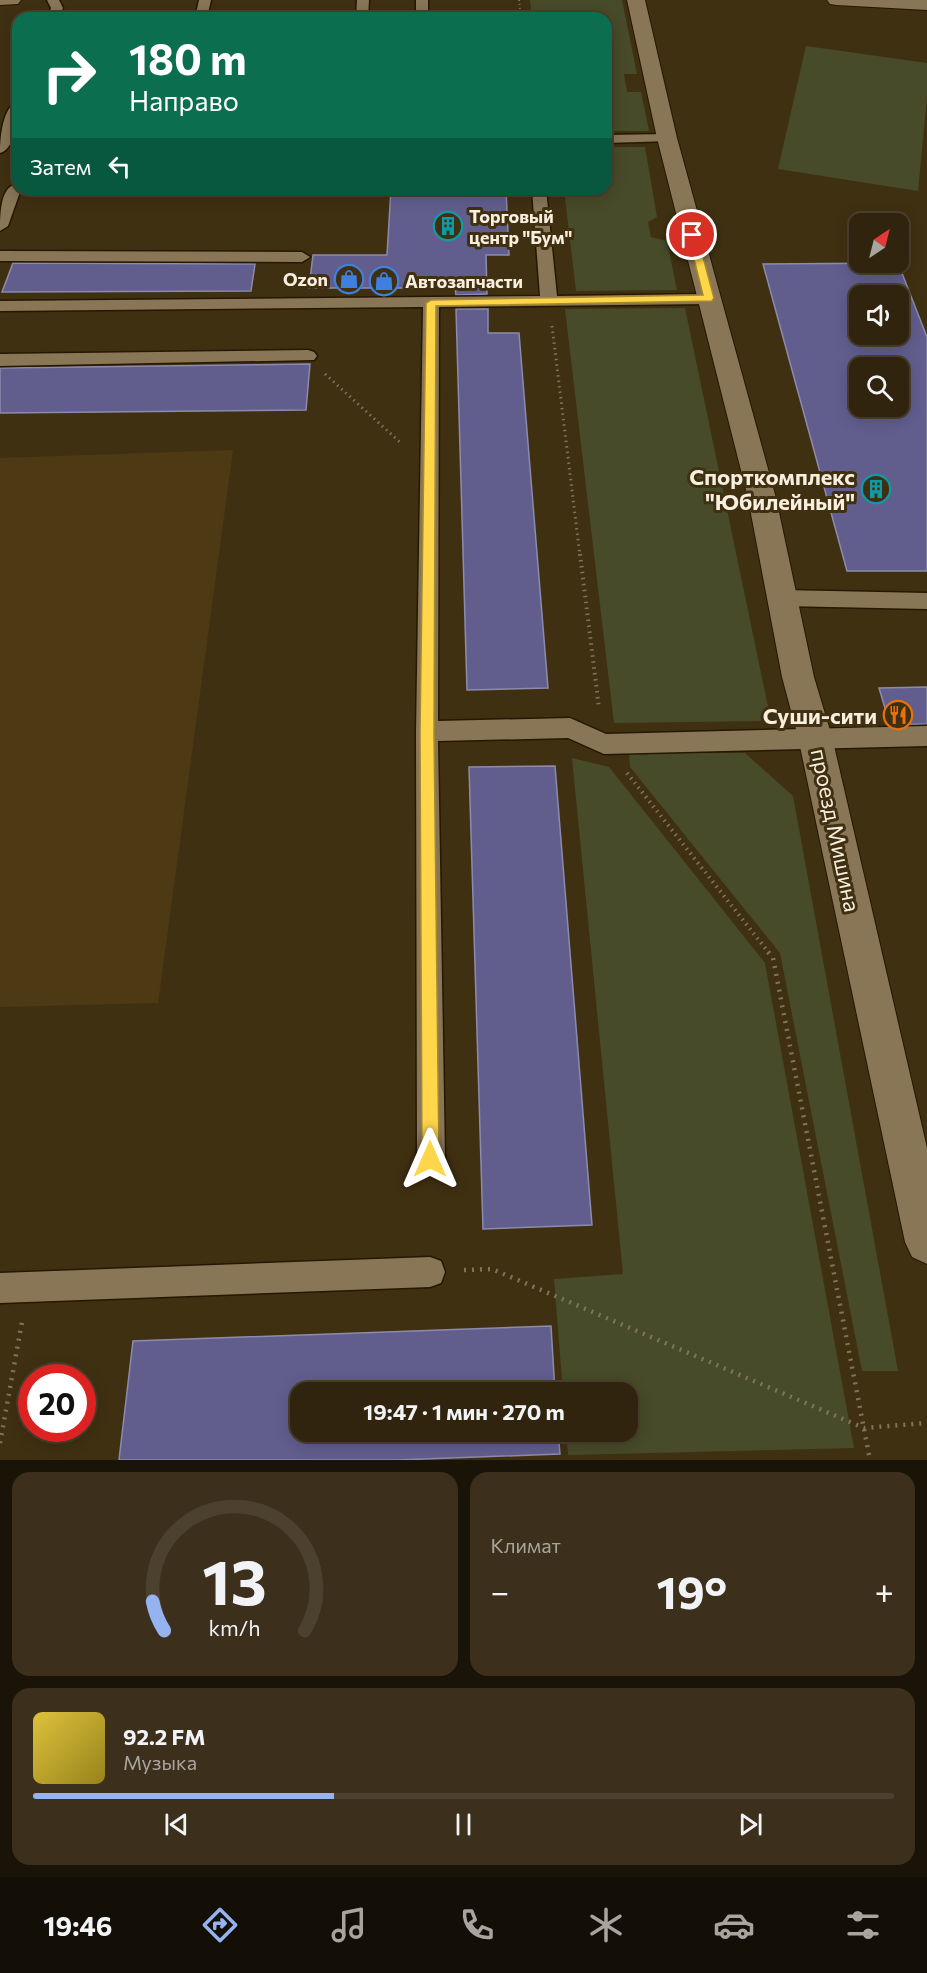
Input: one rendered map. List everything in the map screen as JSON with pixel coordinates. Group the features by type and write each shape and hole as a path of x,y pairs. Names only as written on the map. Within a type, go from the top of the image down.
{"main road":[{"path":"0,0 12,0"},
{"name":"проезд Мишина","path":"636,0 667,138 762,498 798,677 815,737 927,1242"},
{"path":"836,0 927,5"}],"lane":[{"path":"1,148 12,121"},
{"path":"612,139 667,138"},
{"path":"0,226 11,189"},
{"path":"540,195 549,301"},
{"path":"0,256 302,257"},
{"path":"0,306 431,303 709,298"},
{"path":"430,1159 427,731 431,303"},
{"path":"0,360 308,356"},
{"path":"782,598 927,601"},
{"path":"427,731 570,728 604,744 927,736"},
{"path":"14,1287 430,1272"}],"path":[{"path":"549,301 604,744 773,958 870,1460"},
{"path":"308,356 344,393 429,466"},
{"path":"430,1272 492,1269 864,1428 927,1423"},
{"path":"0,1443 14,1287"}],"shaded area":[{"path":"233,450 158,1003 0,1007 0,458"}],"green space":[{"path":"530,0 622,0 637,74 624,74 627,92 641,92 649,131 612,131 612,12 531,12"},
{"path":"806,46 927,63 927,97 918,191 778,169"},
{"path":"612,147 645,147 657,217 648,222 651,237 667,241 677,290 576,291 565,195 612,195"},
{"path":"685,308 771,721 614,723 565,309"},
{"path":"629,753 745,753 793,796 898,1371 862,1371 780,953 630,767"},
{"path":"572,758 609,767 765,963 854,1448 568,1455 567,1442 638,1442 638,1382 562,1382 554,1279 623,1274"}],"building":[{"path":"391,195 506,195 509,255 486,255 487,294 456,295 455,288 309,288 313,255 387,255"},
{"path":"13,263 255,264 251,291 2,292"},
{"name":"Спорткомплекс \"Юбилейный\"","path":"849,263 849,273 902,273 907,285 849,285 849,345 909,345 909,291 927,337 927,571 847,571 763,264"},
{"path":"456,309 488,309 488,333 519,333 548,688 467,690"},
{"path":"310,364 306,410 0,413 0,368"},
{"path":"927,687 927,724 890,725 879,688"},
{"path":"555,766 592,1225 483,1229 469,767"},
{"path":"551,1326 554,1382 290,1382 290,1442 559,1442 560,1454 398,1460 119,1460 133,1341"}],"place":[{"name":"Торговый центр \"Бум\"","path":"448,226"},
{"name":"Ozon","path":"349,279"},
{"name":"Автозапчасти","path":"384,281"},
{"name":"Спорткомплекс \"Юбилейный\"","path":"876,489"},
{"name":"Суши-сити","path":"898,715"}],"route":[{"path":"430,1159 427,731 431,303 709,298 692,235"}]}
